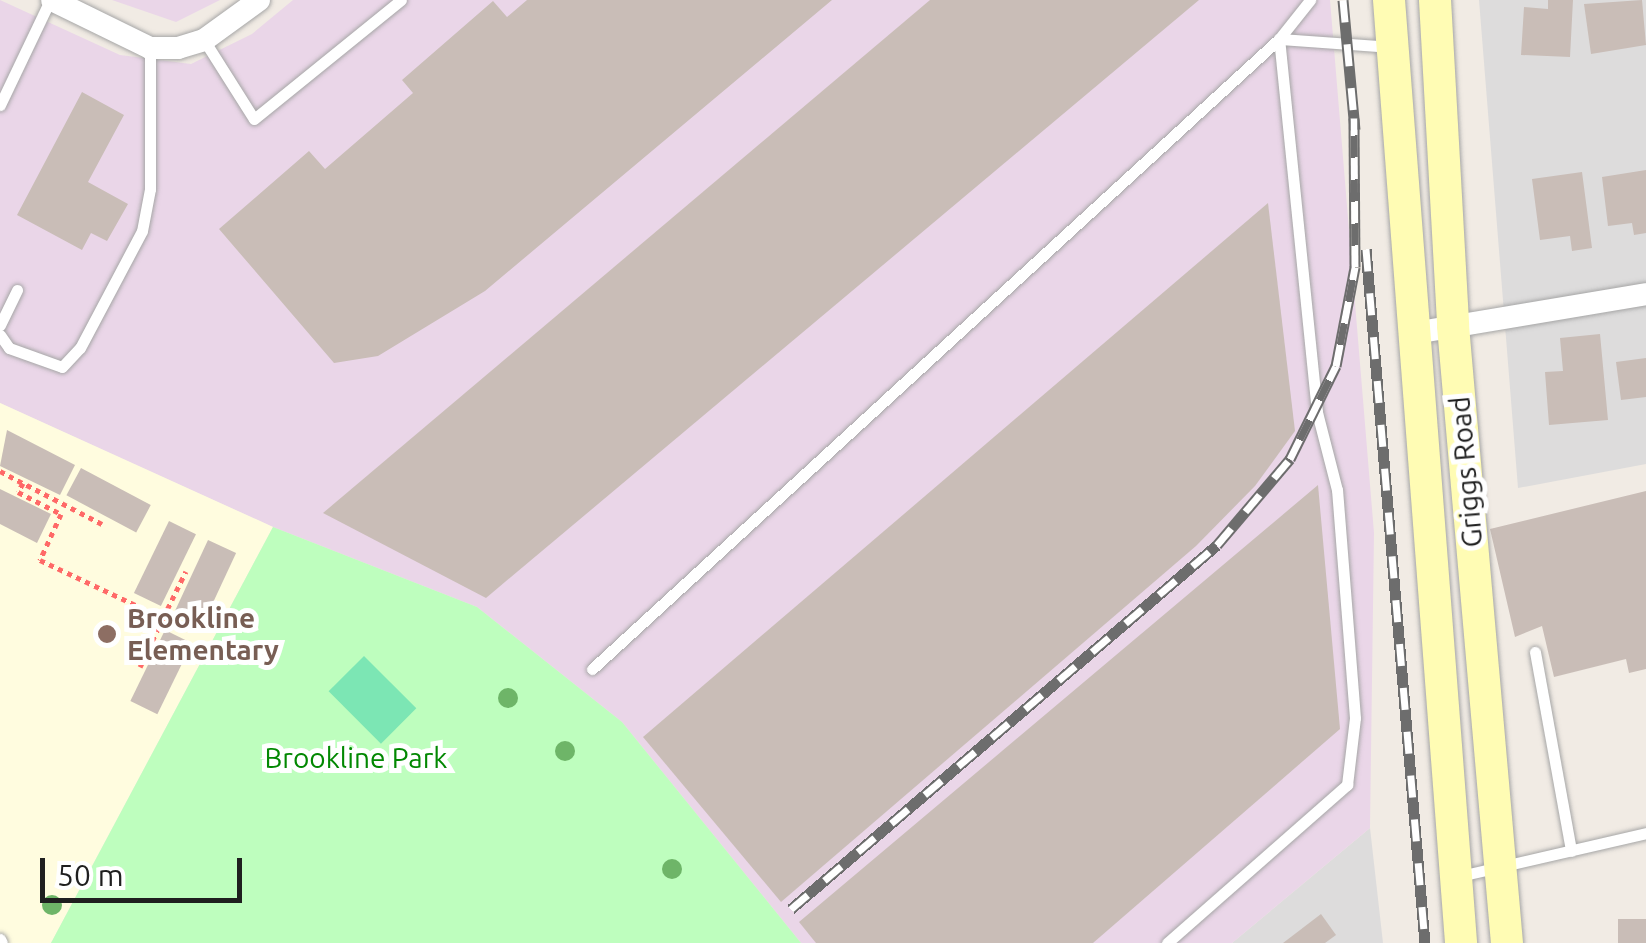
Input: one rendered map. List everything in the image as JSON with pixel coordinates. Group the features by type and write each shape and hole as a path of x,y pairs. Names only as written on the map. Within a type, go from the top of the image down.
{"main road":[{"name":"Griggs Road","path":"1389,0 1461,943"},
{"name":"Griggs Road","path":"1434,0 1453,326 1507,943"}],"street":[{"path":"51,0 150,48 204,40 260,0"},
{"path":"1414,333 1646,294"}],"lane":[{"path":"0,106 51,0"},
{"path":"204,40 254,119 401,0"},
{"path":"592,669 1279,40 1310,0"},
{"path":"1279,40 1326,48 1394,47"},
{"path":"1167,943 1347,785 1355,718 1337,490 1316,412 1279,40"},
{"path":"0,336 9,348 62,366 80,348 142,231 150,189 150,48"},
{"path":"0,325 16,290"},
{"path":"1535,652 1571,851"},
{"path":"1456,877 1646,833"}],"path":[{"path":"0,471 102,524"},
{"path":"23,483 18,492 62,514 40,560 163,618"},
{"path":"140,667 186,570"}],"shaded area":[{"path":"0,0 120,55 191,64 252,34 293,0 1330,0 1374,533 1370,828 1232,943 801,943 622,722 477,607 273,527 0,403"},
{"path":"112,0 220,0 176,22"},
{"path":"1479,0 1646,0 1646,464 1518,488"},
{"name":"Brookline Elementary","path":"0,403 273,527 51,943 0,943"},
{"path":"1370,828 1383,943 1232,943"}],"green space":[{"name":"Brookline Park","path":"273,527 477,607 622,722 801,943 51,943"},
{"path":"364,656 416,708 381,744 329,691"}],"building":[{"path":"527,0 832,0 485,291 378,356 334,363 219,229 309,151 325,169 413,93 402,80 493,1 507,17"},
{"path":"930,0 1199,0 486,598 323,513"},
{"path":"1548,0 1573,0 1570,57 1521,55 1524,7 1548,9"},
{"path":"1642,0 1646,45 1591,54 1584,4"},
{"path":"82,92 124,115 88,182 128,204 107,241 91,233 82,250 17,215"},
{"path":"1646,170 1646,233 1634,235 1632,223 1608,226 1602,177"},
{"path":"1582,172 1592,248 1572,251 1570,236 1540,240 1532,179"},
{"path":"1268,203 1295,431 1255,486 1196,546 781,902 643,737"},
{"path":"1600,334 1608,420 1549,425 1545,372 1563,371 1560,338"},
{"path":"1646,358 1646,397 1621,400 1616,362"},
{"path":"7,430 75,465 60,495 0,466"},
{"path":"81,468 151,505 136,532 66,495"},
{"path":"1318,485 1340,729 1093,943 816,943 799,922"},
{"path":"0,489 51,514 37,543 0,524"},
{"path":"1646,491 1646,669 1629,673 1626,659 1554,677 1542,626 1515,637 1490,529"},
{"path":"169,521 196,534 161,606 134,593"},
{"path":"208,540 236,553 202,627 174,613"},
{"path":"165,630 192,643 157,714 130,701"},
{"path":"1321,914 1336,935 1325,943 1283,943"},
{"path":"1618,919 1646,919 1646,943 1618,943"}],"railway":[{"path":"1343,0 1355,129"},
{"path":"791,909 1217,545 1290,459 1336,366 1355,267 1354,118"},
{"path":"1366,249 1425,943"}],"place":[{"name":"Brookline Elementary","path":"107,634"}]}
